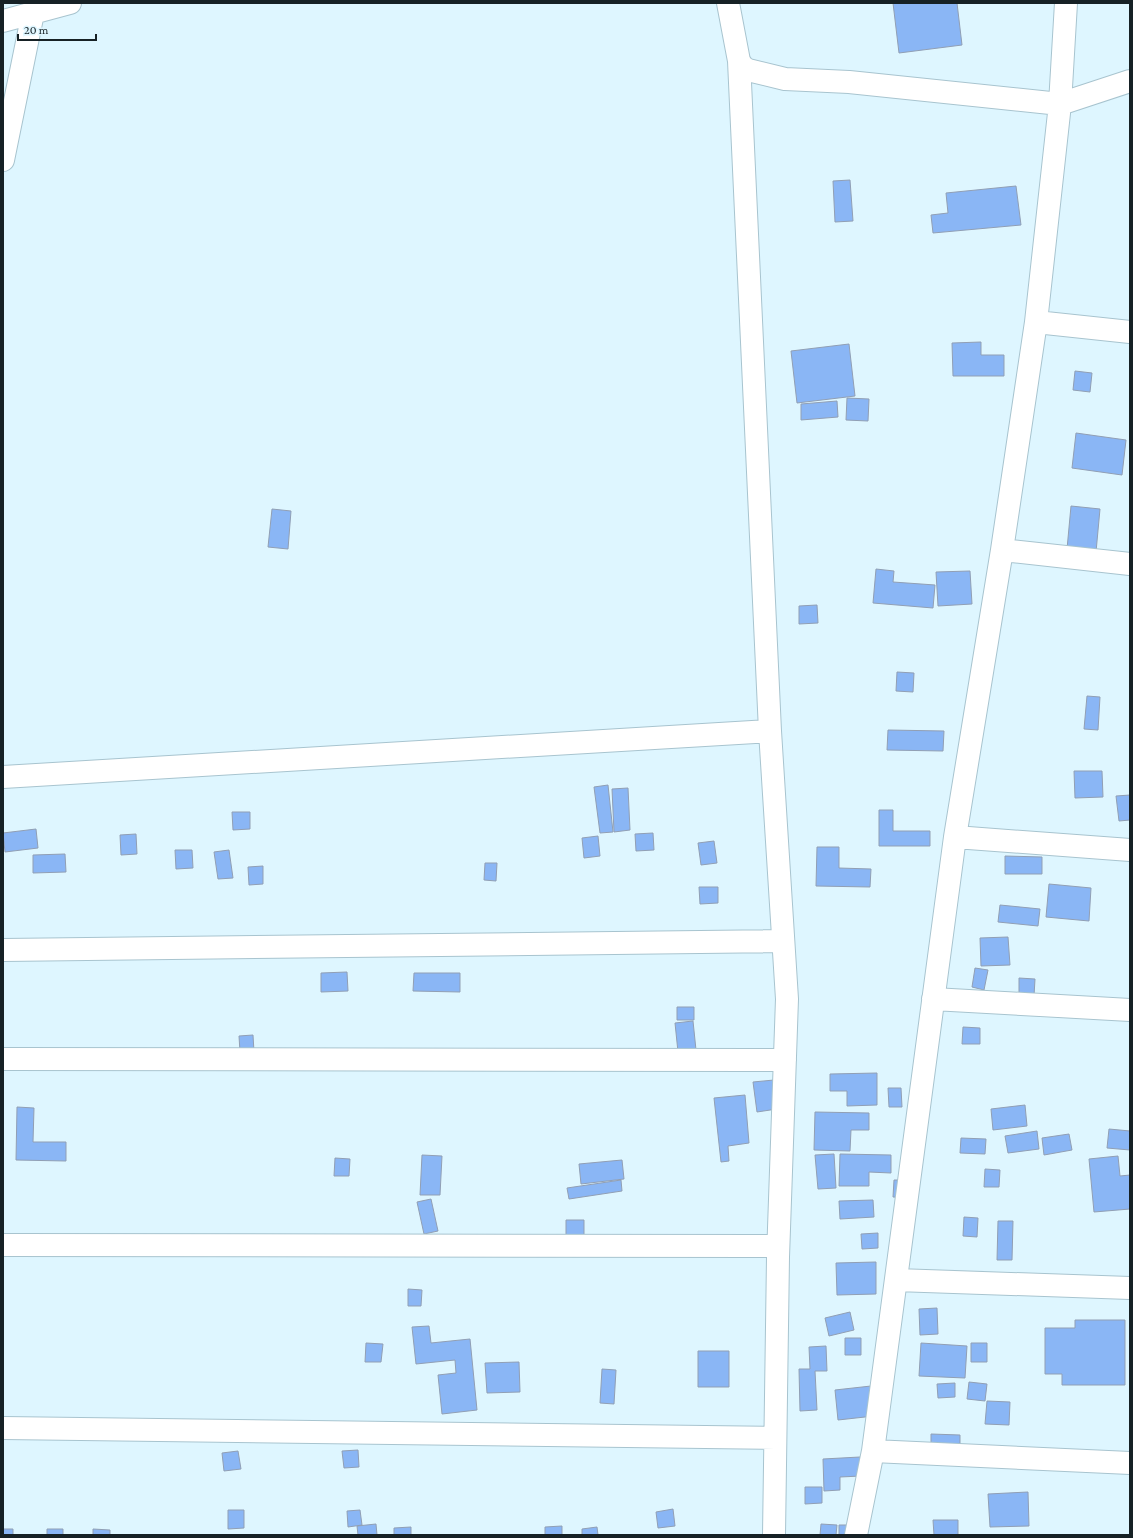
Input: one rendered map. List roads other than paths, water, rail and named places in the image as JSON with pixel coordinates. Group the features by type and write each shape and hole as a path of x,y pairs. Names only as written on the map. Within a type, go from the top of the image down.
{"street":[{"path":"3,21 34,8 70,3"},
{"path":"728,3 739,61 770,731 787,999 778,1246 774,1535"},
{"path":"856,1535 873,1451 955,837 1002,550 1036,322 1060,104 1066,3"},
{"path":"3,160 34,8"},
{"path":"739,61 743,67 748,70 785,80 849,82 1060,104 1130,81"},
{"path":"1036,322 1130,332"},
{"path":"1002,550 1130,564"},
{"path":"3,777 770,731"},
{"path":"955,837 1130,850"},
{"path":"3,950 783,941"},
{"path":"933,999 1130,1010"},
{"path":"3,1059 785,1060"},
{"path":"3,1245 778,1246"},
{"path":"896,1280 1130,1288"},
{"path":"3,1428 775,1438"},
{"path":"873,1451 1130,1463"}]}
